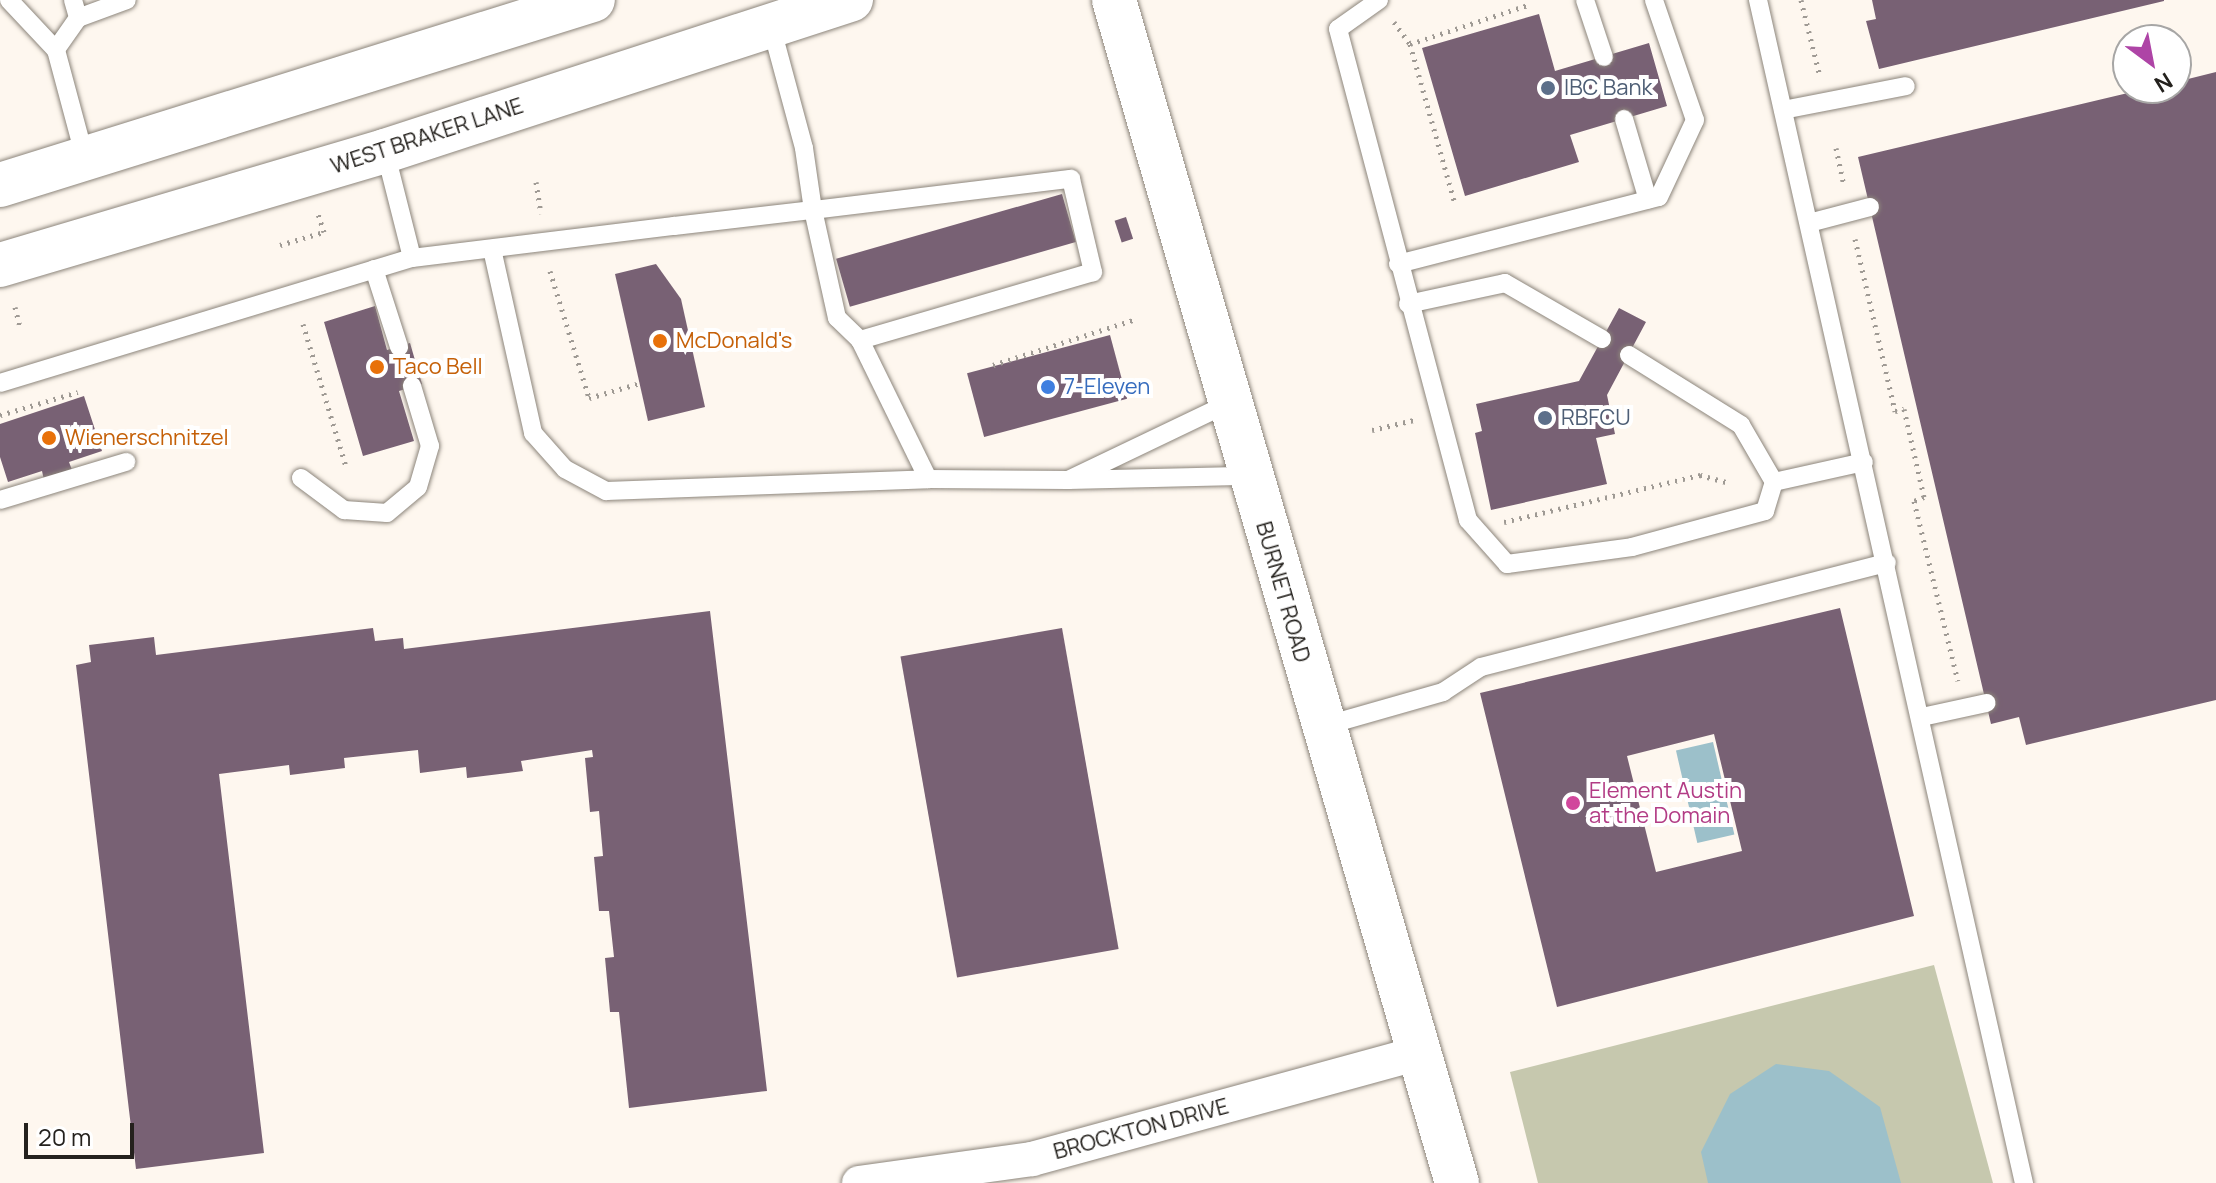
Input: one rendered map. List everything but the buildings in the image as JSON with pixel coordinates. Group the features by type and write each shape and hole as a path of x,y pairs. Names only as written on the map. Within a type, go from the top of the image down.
{"main road":[{"path":"0,185 593,0"},
{"name":"WEST BRAKER LANE","path":"0,265 385,151 851,0"},
{"name":"BURNET ROAD","path":"1114,0 1322,727 1457,1183"}],"street":[{"name":"BROCKTON DRIVE","path":"859,1183 1032,1159 1419,1053"}],"lane":[{"path":"9,0 56,50 85,160"},
{"path":"56,50 76,9 127,0"},
{"path":"1379,0 1338,29 1408,304 1468,520 1507,564 1632,547 1765,511 1774,482 1741,425 1629,355"},
{"path":"1585,0 1604,57"},
{"path":"1398,264 1659,197 1695,120 1654,0"},
{"path":"1758,0 1922,717 2024,1183"},
{"path":"770,26 804,148 813,210 837,318 860,340 928,479"},
{"path":"1783,110 1906,86"},
{"path":"1624,119 1648,200"},
{"path":"385,151 412,258"},
{"path":"0,383 412,258 1071,179 1093,272 860,340"},
{"path":"1809,223 1870,207"},
{"path":"492,249 533,433 565,469 606,491 928,479 1250,476"},
{"path":"374,269 399,347"},
{"path":"1408,304 1505,283 1602,339"},
{"path":"301,478 344,510 387,513 418,487 430,446 412,386"},
{"path":"1068,480 1229,403"},
{"path":"0,500 126,462"},
{"path":"1774,482 1864,462"},
{"path":"1322,727 1443,692 1481,667 1887,563"},
{"path":"1922,717 1986,703"}],"path":[{"path":"1801,0 1820,78"},
{"path":"1410,44 1528,5"},
{"path":"1391,18 1410,44 1454,201"},
{"path":"1836,148 1895,411 1904,409 1924,497 1914,501 1964,707"},
{"path":"536,182 543,227"},
{"path":"280,245 324,232 318,213"},
{"path":"550,271 589,398 640,383"},
{"path":"15,307 20,327"},
{"path":"993,365 1136,319"},
{"path":"303,324 346,466"},
{"path":"0,415 78,392"},
{"path":"1372,430 1427,417"},
{"path":"1499,523 1700,475 1727,482"}],"green space":[{"path":"1934,965 1993,1183 1538,1183 1510,1072"}],"water":[{"path":"1713,742 1734,835 1697,843 1676,751"},
{"path":"1776,1064 1829,1071 1880,1107 1901,1183 1708,1183 1701,1152 1730,1094"}],"place":[{"name":"IBC Bank","path":"1548,88"},
{"name":"McDonald's","path":"660,341"},
{"name":"Taco Bell","path":"377,367"},
{"name":"7-Eleven","path":"1048,387"},
{"name":"RBFCU","path":"1545,418"},
{"name":"Wienerschnitzel","path":"49,438"},
{"name":"Element Austin at the Domain","path":"1573,803"}]}
